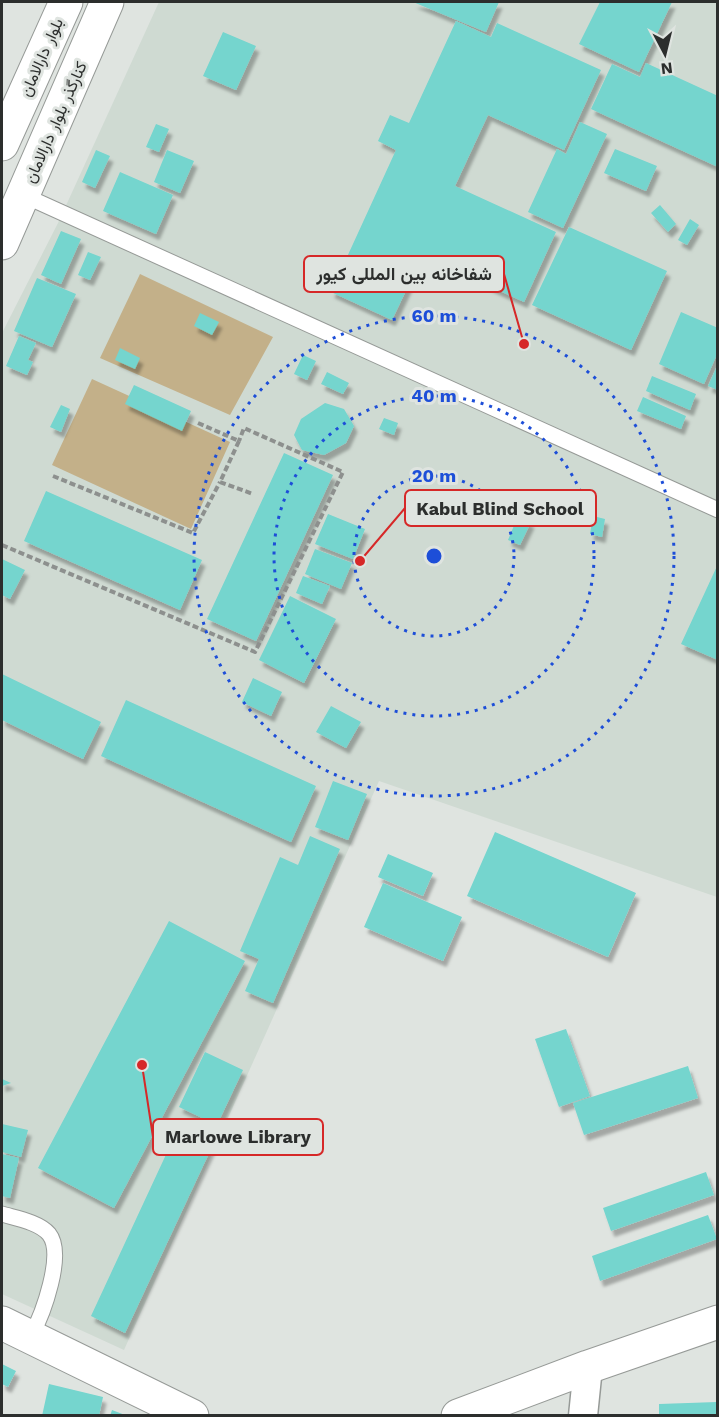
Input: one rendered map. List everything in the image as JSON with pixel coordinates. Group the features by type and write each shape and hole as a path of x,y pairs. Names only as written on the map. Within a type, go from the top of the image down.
{"street":[{"name":"بلوار دارالامان","path":"2,144 66,2"},
{"name":"کنارگذر بلوار دارالامان","path":"2,243 107,2"},
{"path":"458,1416 717,1322"},
{"path":"2,1323 192,1416"},
{"path":"583,1416 588,1367"}],"lane":[{"path":"23,195 717,510"},
{"path":"2,1214 34,1224 48,1233 56,1249 43,1313 31,1336"}],"path":[{"path":"198,423 239,441"},
{"path":"2,545 255,652 343,472 244,428 220,482 193,533 53,476"},
{"path":"220,482 253,494"}],"shaded area":[{"path":"159,2 717,2 717,897 379,781 124,1350 2,1294 2,333 58,223"},
{"path":"140,274 273,337 230,415 100,358"},
{"path":"92,379 230,442 191,529 52,465"}],"building":[{"path":"413,2 499,2 486,32"},
{"path":"600,2 672,2 639,72 579,44"},
{"path":"456,21 491,37 497,23 601,70 564,150 488,115 455,186 556,232 524,302 423,255 392,320 331,292 396,150 378,141 390,115 409,123"},
{"path":"223,32 256,46 236,90 203,76"},
{"path":"646,63 718,96 718,167 591,109 612,64 640,77"},
{"path":"580,122 607,134 563,228 528,212 557,149 566,154"},
{"path":"156,124 169,129 159,152 146,147"},
{"path":"615,149 657,166 646,191 604,173"},
{"path":"96,150 110,156 95,188 82,182"},
{"path":"167,150 194,161 180,193 154,182"},
{"path":"120,172 173,195 156,234 103,211"},
{"path":"660,205 676,224 668,232 651,213"},
{"path":"690,219 699,225 687,245 678,240"},
{"path":"569,227 667,271 631,350 532,305"},
{"path":"61,231 81,239 61,284 41,275"},
{"path":"88,252 101,257 90,280 78,275"},
{"path":"37,278 76,294 52,347 14,331"},
{"path":"681,312 718,328 718,352 704,384 659,364"},
{"path":"200,313 219,322 212,335 194,326"},
{"path":"19,336 36,343 28,360 33,362 27,375 6,366"},
{"path":"120,348 140,358 135,369 115,360"},
{"path":"303,355 316,361 307,380 294,374"},
{"path":"718,364 718,390 708,386"},
{"path":"327,372 349,383 343,394 321,384"},
{"path":"652,376 696,394 690,410 646,391"},
{"path":"134,385 191,411 182,431 125,404"},
{"path":"643,397 686,416 681,429 637,411"},
{"path":"325,403 344,409 354,426 346,443 324,455 302,450 294,435 301,419"},
{"path":"61,405 70,409 61,432 50,427"},
{"path":"384,418 398,423 394,435 379,429"},
{"path":"284,453 333,475 256,641 207,619"},
{"path":"46,491 202,560 180,610 24,541"},
{"path":"328,514 365,529 353,559 315,544"},
{"path":"518,516 531,522 520,545 508,540"},
{"path":"593,516 605,519 602,537 590,534"},
{"path":"315,549 352,563 341,589 305,574"},
{"path":"2,559 25,570 10,599 2,595"},
{"path":"718,564 718,660 681,644"},
{"path":"303,576 330,586 322,604 296,593"},
{"path":"290,596 336,619 304,683 259,660"},
{"path":"2,674 101,722 83,759 2,720"},
{"path":"253,678 282,692 271,716 242,702"},
{"path":"126,700 316,786 291,842 101,756"},
{"path":"331,706 361,722 346,748 316,732"},
{"path":"333,781 367,794 348,840 315,827"},
{"path":"495,832 636,893 608,957 467,896"},
{"path":"310,836 340,849 273,1003 245,991 259,959 240,951 280,857 298,865"},
{"path":"388,854 433,873 423,896 378,877"},
{"path":"383,883 462,917 443,961 364,927"},
{"path":"169,921 245,961 114,1208 38,1168"},
{"path":"566,1029 590,1096 559,1107 535,1039"},
{"path":"205,1052 243,1070 217,1125 179,1107"},
{"path":"688,1066 698,1098 584,1135 573,1103"},
{"path":"2,1079 11,1083 2,1086"},
{"path":"183,1118 218,1134 125,1333 91,1316"},
{"path":"2,1124 28,1130 21,1157 2,1152"},
{"path":"2,1154 19,1158 10,1198 2,1196"},
{"path":"706,1172 714,1195 611,1231 603,1208"},
{"path":"708,1215 717,1239 600,1281 592,1256"},
{"path":"2,1364 16,1371 8,1387 2,1384"},
{"path":"49,1384 103,1397 99,1416 42,1416"},
{"path":"717,1402 717,1416 659,1416 659,1404"},
{"path":"112,1410 125,1415 125,1416 110,1416"}],"place":[{"name":"شفاخانه بین المللی کیور","path":"524,344"},
{"name":"Kabul Blind School","path":"360,561"},
{"name":"Marlowe Library","path":"142,1065"}]}
